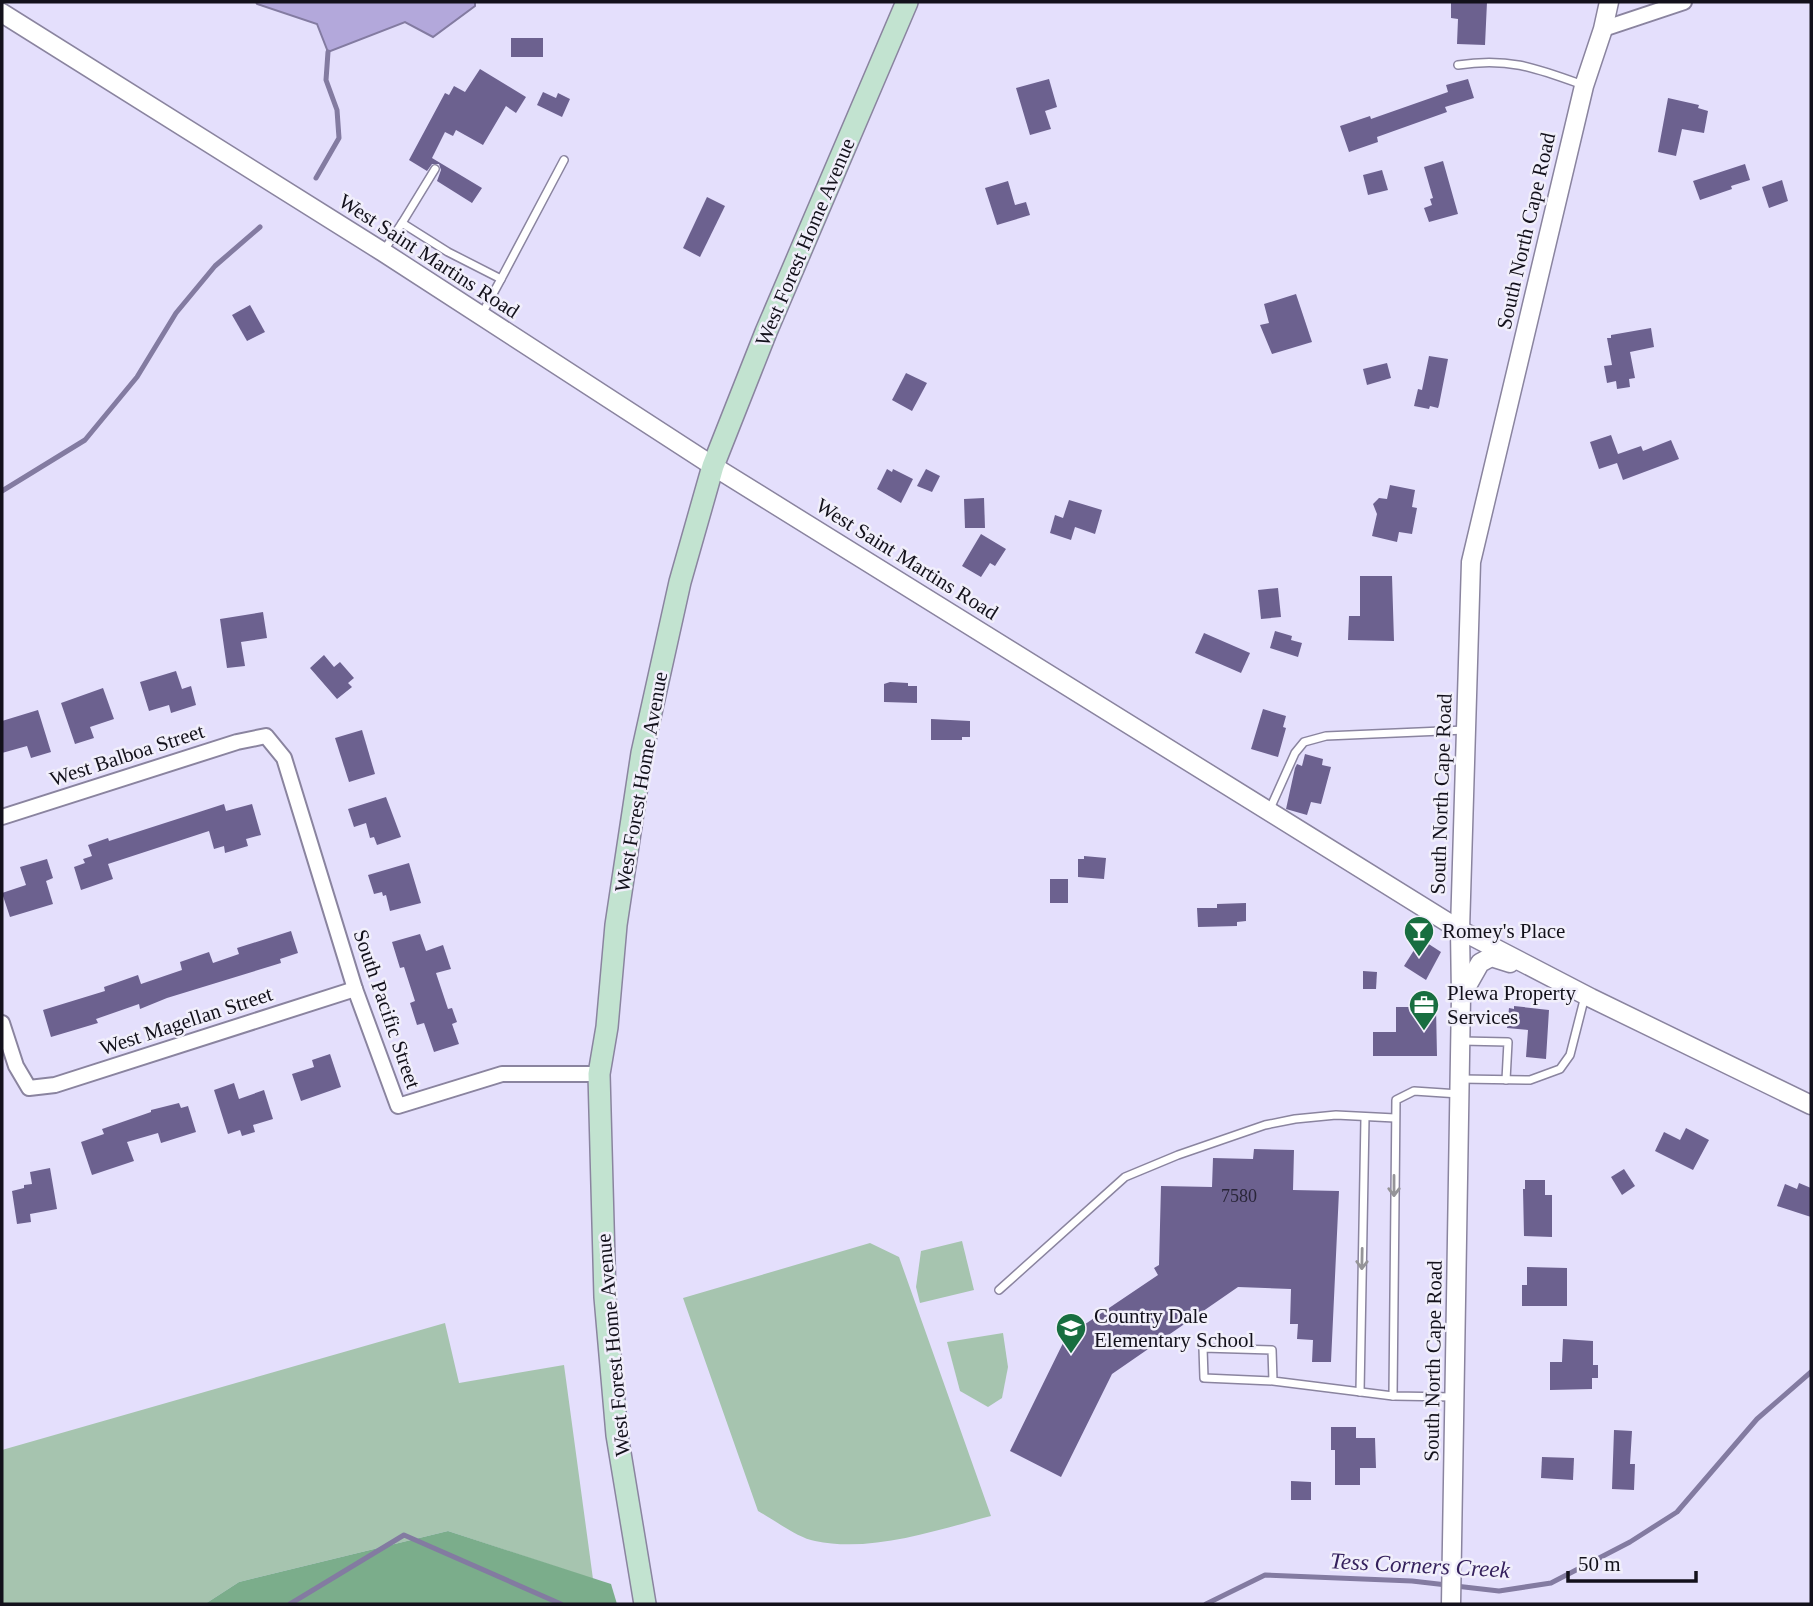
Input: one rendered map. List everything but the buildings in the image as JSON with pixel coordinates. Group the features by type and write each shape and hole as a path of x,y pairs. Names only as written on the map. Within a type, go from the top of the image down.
{"main road":[{"name":"West Forest Home Avenue","path":"645,1604 617,1435 605,1297 599,1074 607,1027 616,925 642,753 680,582 713,466 766,332 907,2"}],"street":[{"name":"South North Cape Road","path":"1451,1604 1461,1041 1460,930 1471,562 1584,86 1609,2"},
{"path":"1603,29 1685,2"},
{"name":"West Saint Martins Road","path":"2,13 383,252 713,466 1460,930 1585,995 1811,1105"},
{"name":"South Pacific Street","path":"266,736 284,758 355,989 398,1106 502,1074 599,1074"},
{"name":"West Balboa Street","path":"2,817 237,742 266,736"},
{"path":"1461,996 1480,963 1491,957 1537,970"},
{"name":"West Magellan Street","path":"2,1023 16,1066 29,1088 55,1084 355,989"}],"lane":[{"path":"1458,65 1500,61 1555,75 1584,86"},
{"path":"481,316 564,160"},
{"path":"383,252 435,169"},
{"path":"402,223 448,252 501,279"},
{"path":"1269,811 1295,753 1304,742 1326,736 1466,730"},
{"path":"1393,1395 1396,1100 1415,1091 1506,1080 1530,1080 1560,1069 1570,1055 1585,995"},
{"path":"1461,1041 1508,1042 1506,1080"},
{"path":"999,1290 1125,1177 1178,1155 1265,1125 1336,1115 1395,1118"},
{"path":"1360,1392 1365,1118"},
{"path":"1273,1381 1272,1350 1203,1348 1204,1378 1273,1381 1393,1395 1455,1397"}],"green space":[{"path":"962,1241 974,1290 920,1303 916,1287 921,1251"},
{"path":"870,1243 899,1257 991,1516 881,1542 836,1544 815,1541 794,1533 758,1511 683,1298"},
{"path":"445,1323 459,1383 564,1365 593,1579 448,1531 239,1582 205,1604 2,1604 2,1450"},
{"path":"1003,1333 1008,1367 1002,1398 988,1407 960,1391 947,1342"},
{"path":"448,1531 611,1584 617,1604 205,1604 239,1582"}],"shaded area":[{"path":"256,2 475,2 475,6 433,37 405,22 328,52 317,24"}],"waterway":[{"path":"316,178 339,138 337,110 326,80 328,52"},
{"path":"2,491 85,440 137,377 176,313 215,266 260,227"},
{"name":"Tess Corners Creek","path":"1206,1604 1265,1575 1412,1581 1499,1591 1551,1583 1630,1542 1677,1512 1757,1419 1811,1372"},
{"name":"Tess Corners Creek","path":"290,1604 404,1535 561,1604"}],"place":[{"name":"Romey's Place","path":"1419,958"},
{"name":"Plewa Property Services","path":"1424,1032"},
{"name":"Country Dale Elementary School","path":"1071,1355"}]}
